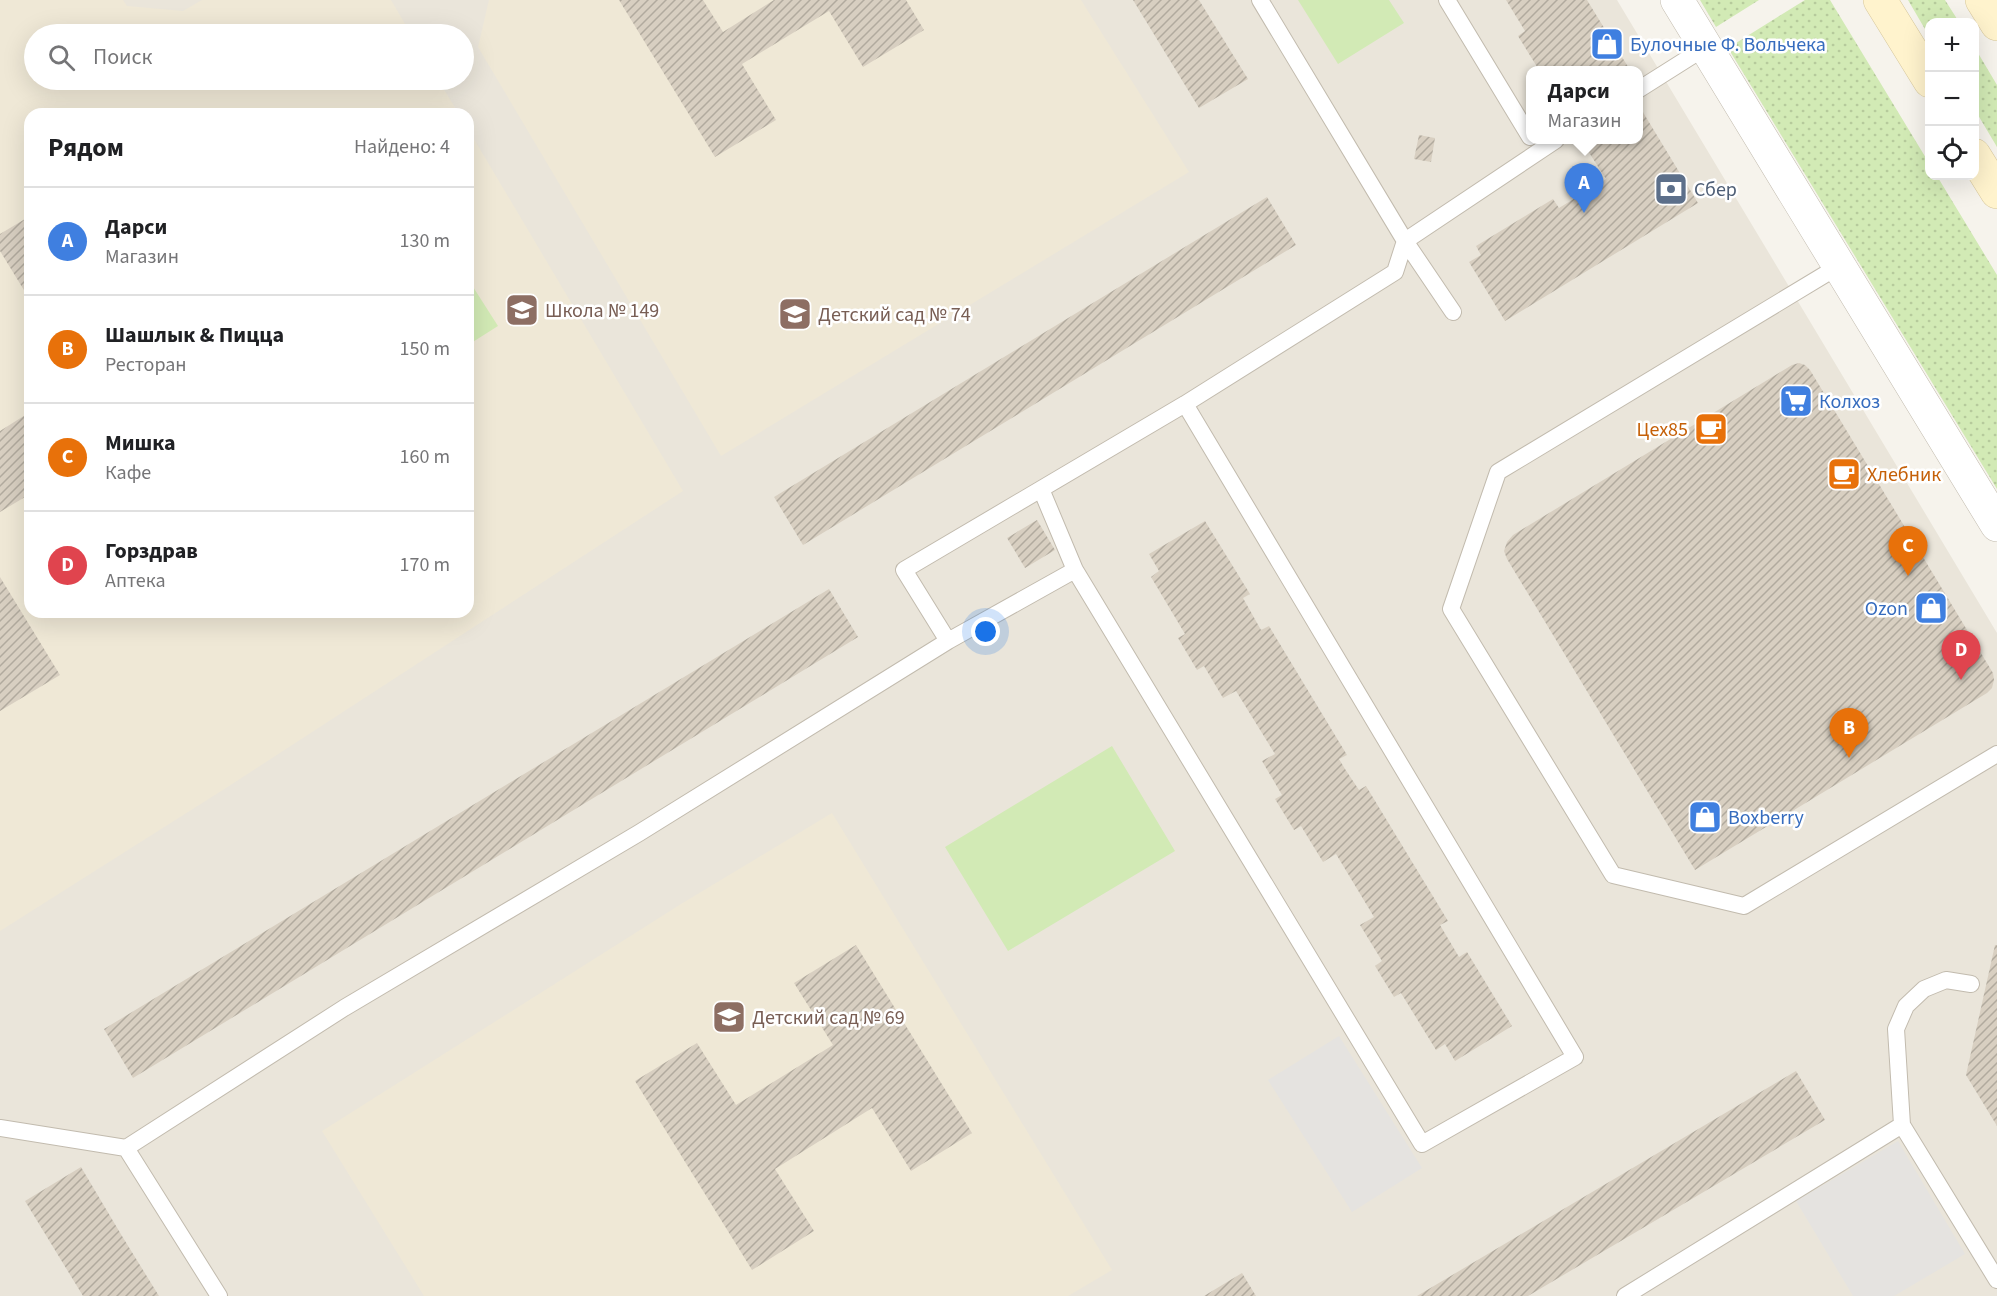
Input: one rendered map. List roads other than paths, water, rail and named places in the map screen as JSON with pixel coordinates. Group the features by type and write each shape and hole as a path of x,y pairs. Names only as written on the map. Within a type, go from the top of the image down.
{"main road":[{"path":"1880,0 1925,74"},
{"path":"1982,0 1997,24"},
{"path":"1979,163 1997,192"}],"street":[{"path":"1677,0 1997,525"}],"lane":[{"path":"1260,0 1405,241 1453,312"},
{"path":"1447,0 1526,131"},
{"path":"1643,87 1706,47"},
{"path":"948,641 904,570 1185,404 1395,272 1405,241 1532,144"},
{"path":"1839,266 1498,472 1451,609 1613,875 1744,906 1997,754"},
{"path":"1041,489 1075,570 1422,1144 1575,1057 1185,404"},
{"path":"0,1128 126,1148 344,1008 639,833 948,641 1075,570"},
{"path":"1971,984 1946,980 1924,988 1906,1006 1896,1029 1902,1125 1997,1280"},
{"path":"1625,1296 1902,1125"},
{"path":"126,1148 219,1296"}],"place":[{"name":"Булочные Ф. Вольчека","path":"1607,44"},
{"name":"Сбер","path":"1671,189"},
{"name":"Дарси","path":"1584,213"},
{"name":"Школа № 149","path":"522,310"},
{"name":"Детский сад № 74","path":"795,314"},
{"name":"Колхоз","path":"1796,401"},
{"name":"Цех85","path":"1711,429"},
{"name":"Хлебник","path":"1844,474"},
{"name":"Мишка","path":"1908,576"},
{"name":"Ozon","path":"1931,608"},
{"name":"Горздрав","path":"1961,680"},
{"name":"Шашлык & Пицца","path":"1849,758"},
{"name":"Boxberry","path":"1705,817"},
{"name":"Детский сад № 69","path":"729,1017"}]}
